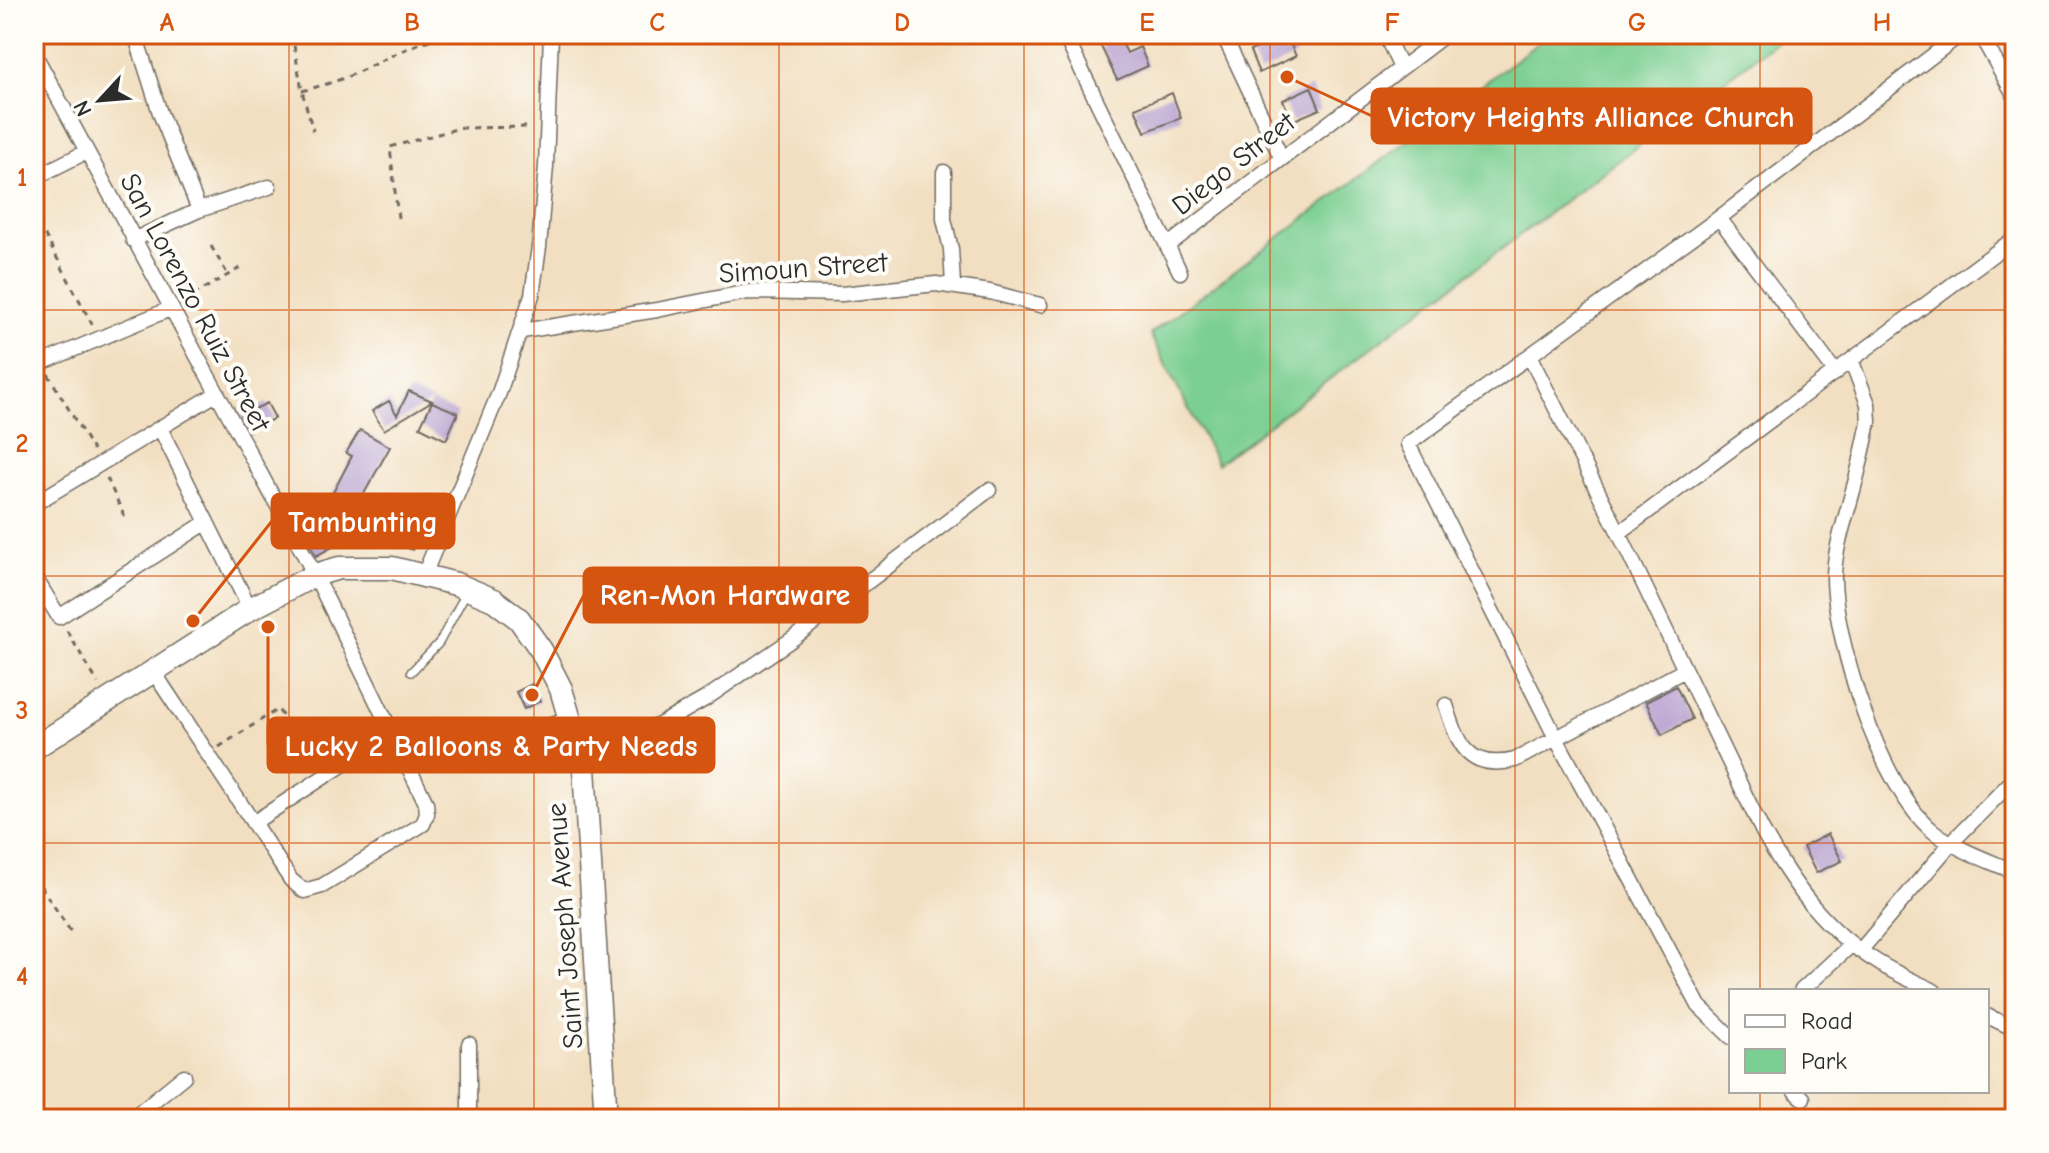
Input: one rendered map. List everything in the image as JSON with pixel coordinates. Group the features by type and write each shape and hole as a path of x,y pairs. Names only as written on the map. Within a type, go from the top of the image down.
{"main road":[{"name":"Saint Joseph Avenue","path":"34,748 250,609 315,575 339,568 392,568 424,575 494,600 519,619 541,650 561,689 584,768 606,1119"}],"street":[{"path":"135,34 160,113 199,210"},
{"path":"424,575 499,393 532,295 539,247 551,34"},
{"path":"1064,34 1180,272"},
{"path":"1223,34 1281,157"},
{"path":"1385,34 1401,68"},
{"name":"Diego Street","path":"1167,246 1446,34"},
{"path":"1729,1035 1699,1006 1556,738 1408,444 1719,218 1961,34"},
{"path":"1980,34 2015,96"},
{"name":"San Lorenzo Ruiz Street","path":"34,53 315,575 393,732 426,803 427,814 416,830 322,886 304,891 291,880 253,823"},
{"path":"34,178 86,152"},
{"path":"944,172 944,219 951,249 953,285"},
{"path":"133,240 199,210 269,187"},
{"path":"1719,218 1836,373"},
{"path":"1619,533 2015,238"},
{"name":"Simoun Street","path":"522,331 748,292 842,294 919,284 953,285 1040,305"},
{"path":"38,365 170,309"},
{"path":"1530,357 1781,865 1825,923 1880,964 1930,989"},
{"path":"1852,362 1868,404 1869,422 1840,538 1834,577 1841,629 1868,721 1890,773 1931,829 1951,843 2015,872"},
{"path":"34,504 216,394"},
{"path":"160,428 250,609"},
{"path":"584,768 705,699 779,648 989,490"},
{"path":"34,576 59,617 207,522"},
{"path":"1446,705 1460,743 1472,757 1498,764 1515,760 1685,670"},
{"path":"153,671 253,823 393,732"},
{"path":"1804,989 1856,947 2015,778"},
{"path":"1989,1017 2015,1029"},
{"path":"469,1044 469,1119"},
{"path":"131,1119 184,1076"}],"lane":[{"path":"411,672 439,643 468,589"},
{"path":"493,742 569,714"}],"path":[{"path":"292,34 313,131"},
{"path":"302,91 340,80 422,42 464,34"},
{"path":"501,34 512,34"},
{"path":"398,218 390,147 460,128 547,127"},
{"path":"39,224 100,340"},
{"path":"211,246 228,275"},
{"path":"170,309 242,267"},
{"path":"38,365 101,464 125,518"},
{"path":"59,617 108,700"},
{"path":"208,754 278,709 300,745"},
{"path":"34,876 71,932"}],"green space":[{"path":"1550,34 1786,34 1217,464 1150,334"}],"building":[{"path":"1095,34 1118,34 1127,53 1140,47 1148,66 1117,80"},
{"path":"1271,34 1286,34 1296,56 1259,73 1250,51 1274,41"},
{"path":"1311,87 1320,109 1292,121 1283,100"},
{"path":"1172,93 1181,118 1145,132 1135,108"},
{"path":"409,391 432,401 384,430 372,411 389,401 397,415"},
{"path":"432,402 458,413 446,440 420,427"},
{"path":"267,403 275,418 249,431 241,416"},
{"path":"360,430 390,447 350,519 326,506 352,456 346,453"},
{"path":"319,508 338,544 316,556 297,520"},
{"path":"412,515 425,521 412,550 400,544"},
{"path":"532,684 540,701 524,709 516,692"},
{"path":"1676,686 1692,719 1662,735 1646,702"},
{"path":"1828,834 1842,861 1816,873 1803,847"}],"place":[{"name":"Victory Heights Alliance Church","path":"1287,77"},
{"name":"Tambunting","path":"193,621"},
{"name":"Lucky 2 Balloons & Party Needs","path":"268,627"},
{"name":"Ren-Mon Hardware","path":"532,695"}]}
